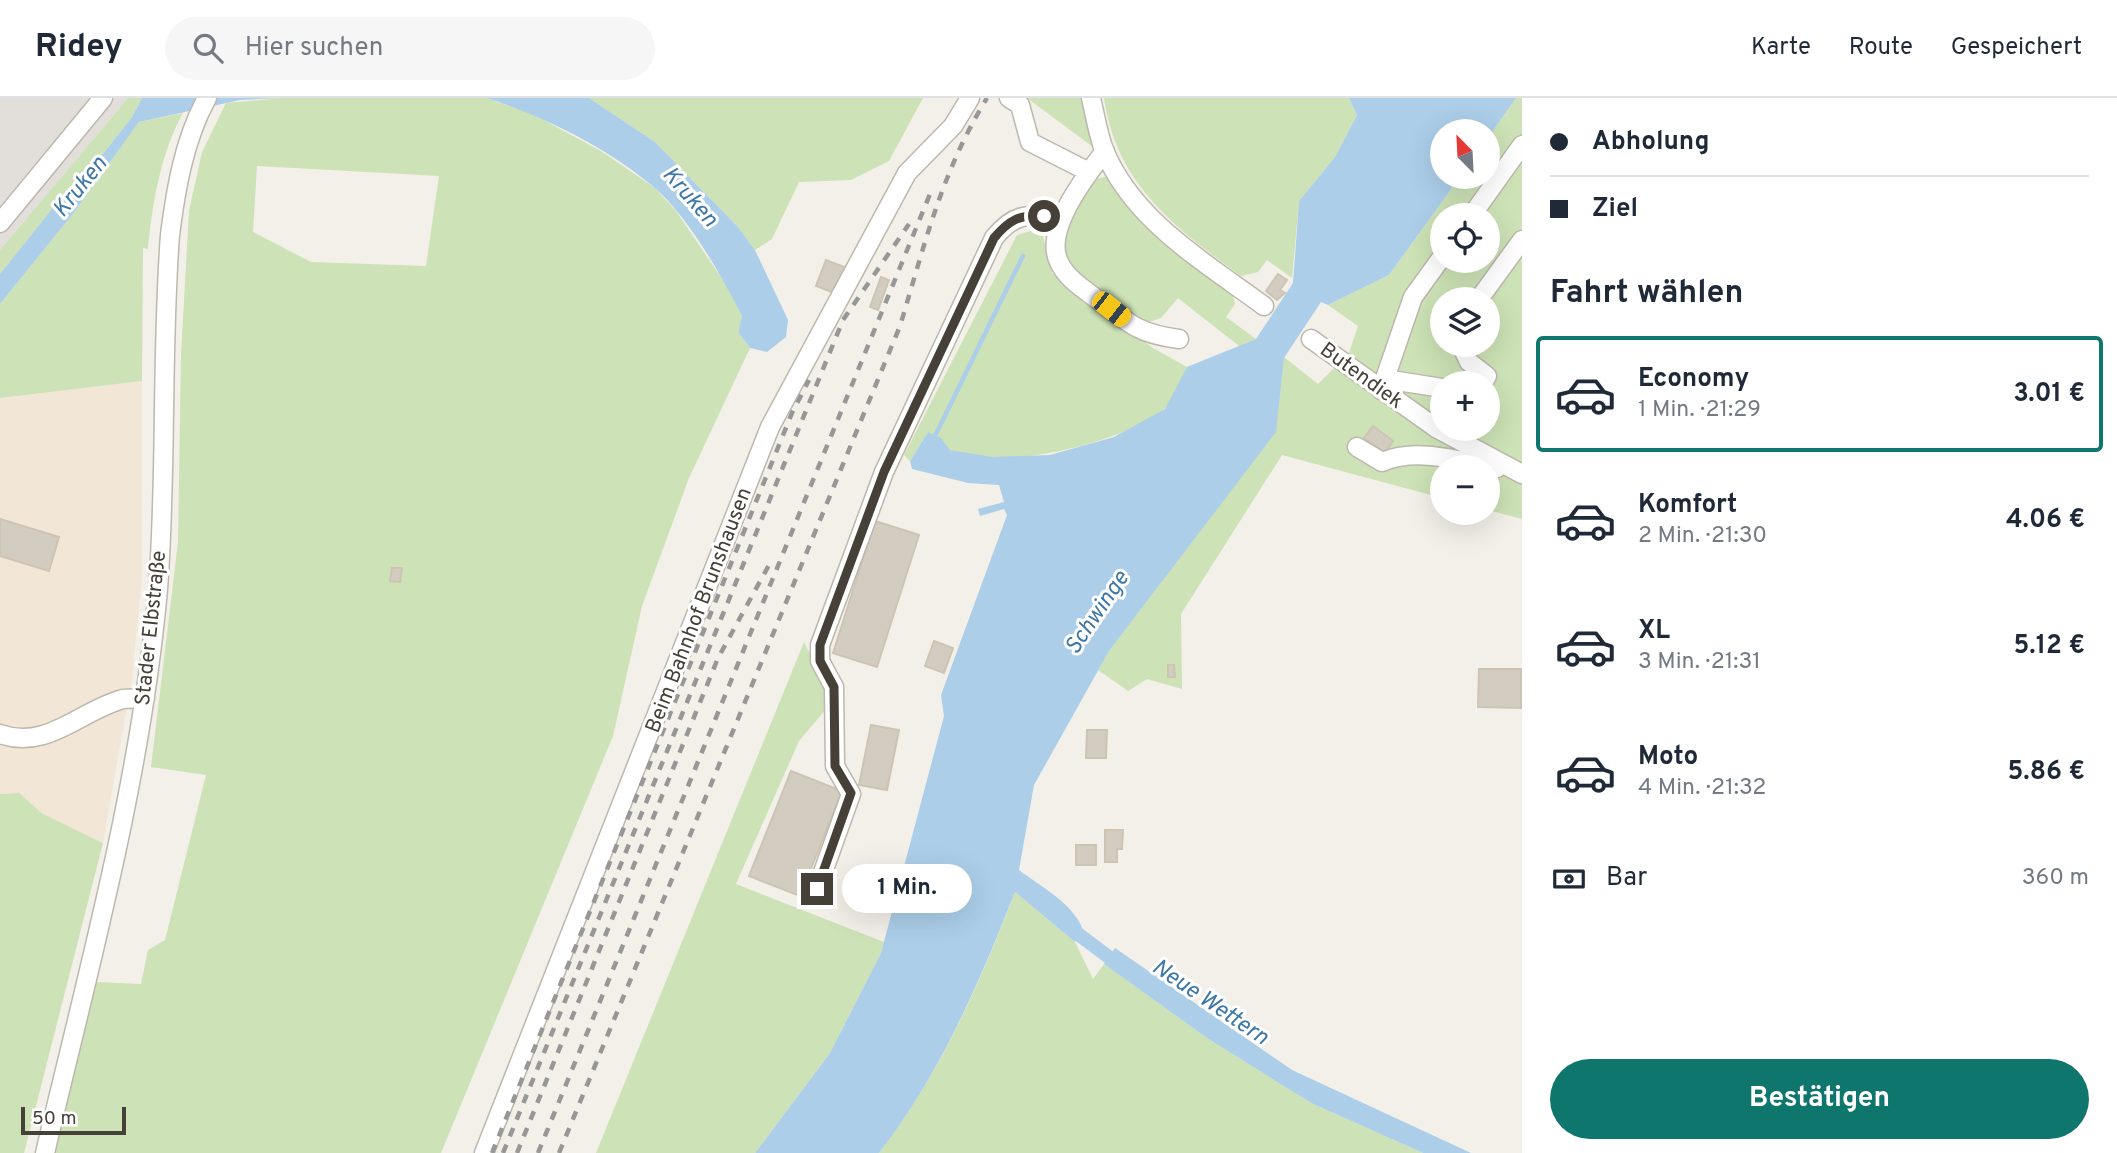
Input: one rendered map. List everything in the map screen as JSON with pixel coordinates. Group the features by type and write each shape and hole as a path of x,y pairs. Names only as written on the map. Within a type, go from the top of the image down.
{"street":[{"path":"0,223 103,98"},
{"name":"Beim Bahnhof Brunshausen","path":"484,1153 770,427 907,173 953,126 970,98"},
{"path":"1009,98 1020,105 1030,142 1089,172"},
{"path":"1091,98 1105,150 1135,201 1173,239 1264,306"},
{"name":"Stader Elbstraße","path":"45,1153 122,828 145,698 158,587 170,235 176,190 203,106"},
{"path":"1481,203 1522,145"},
{"path":"1105,150 1062,218 1055,242 1058,261 1068,276 1132,326 1149,335 1179,339"},
{"path":"817,889 851,793 835,766 834,687 820,661 820,645 884,472 994,238 1007,222 1026,215 1062,218"},
{"path":"1488,287 1522,240"},
{"path":"1430,273 1413,297 1383,384 1430,387"},
{"name":"Butendiek","path":"1311,339 1383,384 1436,428 1517,472"},
{"path":"1467,357 1481,371"},
{"path":"1357,447 1382,462 1401,454 1420,455 1517,472"},
{"path":"0,734 13,738 36,736 62,729 123,699 145,698"}],"shaded area":[{"path":"0,98 128,98 0,250"},
{"path":"142,381 142,578 132,679 103,843 43,814 19,793 0,794 0,398"}],"green space":[{"path":"128,98 142,98 132,117 85,177 63,195 0,274 0,250"},
{"path":"280,98 486,98 534,115 601,151 655,188 676,211 727,286 742,316 738,332 750,348 689,478 642,606 613,736 441,1153 55,1153 96,982 141,984 148,950 165,940 206,775 151,767 178,542 181,354 189,211 202,152 226,103","holes":["257,166 439,176 426,266 311,262 253,232"]},
{"path":"589,98 923,98 889,161 851,180 799,182 772,239 755,250 738,227 655,142"},
{"path":"1027,98 1084,98 1093,147"},
{"path":"1104,98 1349,98 1357,115 1335,157 1299,201 1292,278 1267,260 1258,272 1241,276 1172,221 1135,179 1121,155"},
{"path":"1516,98 1522,98 1522,519 1500,513 1500,455 1430,455 1430,495 1282,455 1181,614 1182,689 1147,679 1128,691 1098,670 1109,651 1275,432 1284,357 1318,384 1349,353 1358,326 1328,305 1389,275 1430,218 1430,273 1500,273 1500,203 1441,203 1451,189 1500,189 1500,121"},
{"path":"183,113 163,162 148,249 143,248 142,381 0,398 0,304 72,215 139,122"},
{"path":"1108,176 1231,287 1235,304 1226,317 1256,339 1239,346 1178,298 1161,318 1146,323 1106,296 1078,272 1068,259 1063,246 1063,232 1092,180"},
{"path":"1041,228 1052,273 1153,348 1187,367 1174,396 1164,409 1145,422 1091,443 1059,451 996,458 969,456 948,449 928,432 910,461 904,455 1017,235"},
{"path":"804,642 824,682 827,708 799,741 736,884 884,942 881,953 830,1053 755,1153 596,1153"},
{"path":"19,793 43,814 103,843 24,1153 0,1153 0,794"},
{"path":"1015,892 1075,942 1093,979 1104,964 1207,1038 1311,1103 1423,1153 879,1153 940,1060 973,994"}],"water":[{"name":"Kruken","path":"142,98 280,98 240,100 139,122 72,215 0,304 0,274 63,195 85,177 132,117"},
{"name":"Kruken","path":"486,98 589,98 655,142 738,227 755,250 788,320 786,337 767,352 750,348 738,332 742,316 714,265 668,200 637,173 553,124"},
{"name":"Schwinge","path":"1349,98 1516,98 1500,121 1430,119 1430,189 1451,189 1441,203 1430,203 1430,218 1389,275 1328,305 1321,302 1284,358 1276,432 1109,651 1034,785 1019,870 1064,904 1083,930 1075,942 1015,892 972,994 939,1060 901,1123 879,1153 755,1153 830,1053 881,953 944,716 941,695 1007,515 1004,509 980,516 978,509 1004,502 999,485 968,483 912,469 910,461 928,432 941,438 950,450 992,457 1050,455 1114,437 1165,409 1187,367 1256,339 1293,283 1299,201 1335,157 1357,115"},
{"path":"1115,948 1292,1070 1471,1153 1423,1153 1311,1103 1207,1038 1104,964"}],"building":[{"path":"826,260 847,268 837,294 816,286"},
{"path":"1278,274 1287,280 1280,290 1285,293 1277,300 1266,291"},
{"path":"881,277 889,280 878,310 870,307"},
{"path":"1373,426 1393,441 1385,453 1364,438"},
{"path":"0,519 59,537 49,571 0,556"},
{"path":"875,521 919,535 877,667 833,653"},
{"path":"392,568 402,568 400,582 390,581"},
{"path":"934,641 953,648 944,673 925,666"},
{"path":"1168,665 1174,665 1175,677 1168,677"},
{"path":"1479,669 1521,669 1521,708 1478,707"},
{"path":"871,725 899,730 887,790 859,785"},
{"path":"1087,730 1107,730 1106,758 1086,758"},
{"path":"791,771 842,791 800,896 749,876"},
{"path":"1105,830 1123,830 1122,849 1117,849 1117,862 1105,862"},
{"path":"1076,845 1096,845 1096,865 1076,865"}],"waterway":[{"path":"934,438 1023,256"},
{"name":"Neue Wettern","path":"1066,925 1122,967"}],"railway":[{"path":"559,1153 900,326 946,181 987,98"},
{"path":"538,1153 930,194"},
{"path":"503,1153 843,320 909,224"},
{"path":"492,1153 792,413 809,380"},
{"path":"517,1153 718,658 769,565"}],"route":[{"path":"817,889 851,793 835,766 834,687 820,661 820,645 884,472 994,238 1007,222 1026,215 1044,216"}]}
